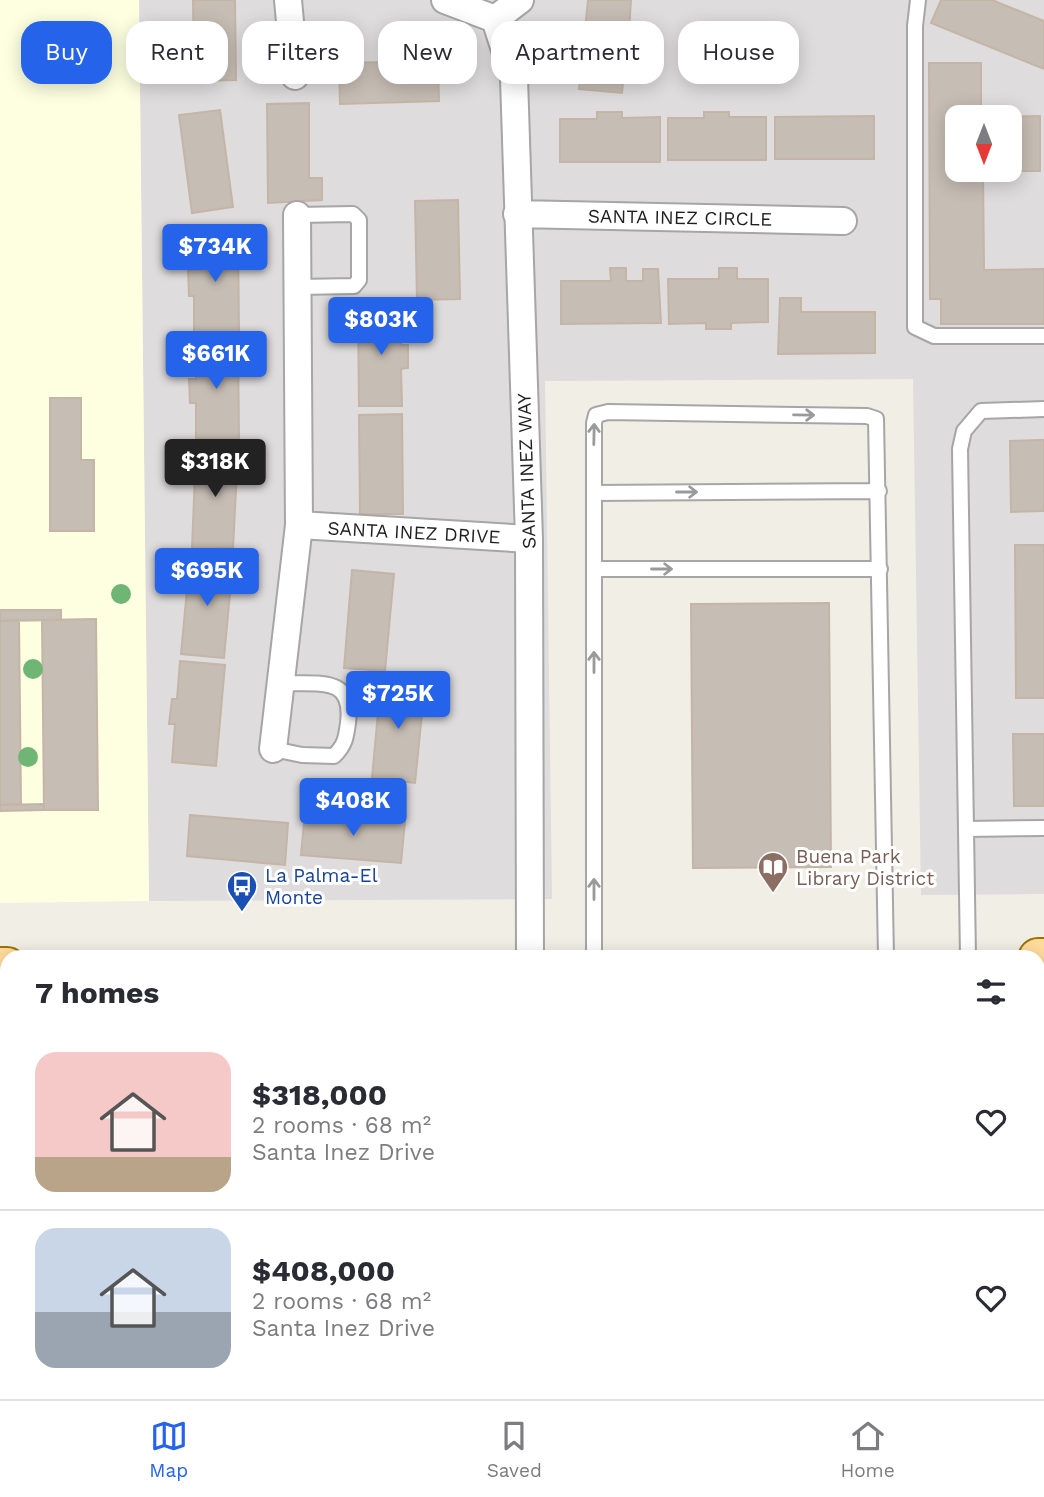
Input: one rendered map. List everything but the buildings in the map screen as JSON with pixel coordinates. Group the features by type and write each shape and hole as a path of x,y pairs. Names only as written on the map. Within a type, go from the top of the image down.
{"street":[{"path":"288,0 290,21"},
{"path":"445,0 495,19 520,0"},
{"name":"SANTA INEZ WAY","path":"495,19 514,78 529,539 530,950"},
{"name":"SANTA INEZ CIRCLE","path":"517,214 843,221"},
{"name":"SANTA INEZ DRIVE","path":"273,749 299,525 297,215"},
{"name":"SANTA INEZ DRIVE","path":"299,525 529,539"}],"lane":[{"path":"918,0 915,26 915,327 934,337 1044,335"},
{"path":"297,215 354,214 359,220 359,280 354,286 298,287"},
{"path":"968,950 960,449 964,431 981,411 1044,409"},
{"path":"594,950 594,423 596,415 608,412 867,415 876,419 886,950"},
{"path":"594,493 879,491"},
{"path":"594,569 880,569"},
{"path":"273,749 302,755 334,756 345,745 351,703 346,693 338,687 281,682"},
{"path":"966,829 1044,828"}],"shaded area":[{"path":"0,0 139,0 139,21 126,21 126,84 140,84 149,901 0,903"},
{"path":"139,0 1044,0 1044,894 921,895 913,379 545,381 552,899 149,901 140,84 228,84 228,21 139,21"}],"place":[{"name":"Buena Park Library District","path":"773,894"},
{"name":"La Palma-El Monte","path":"242,913"}]}
